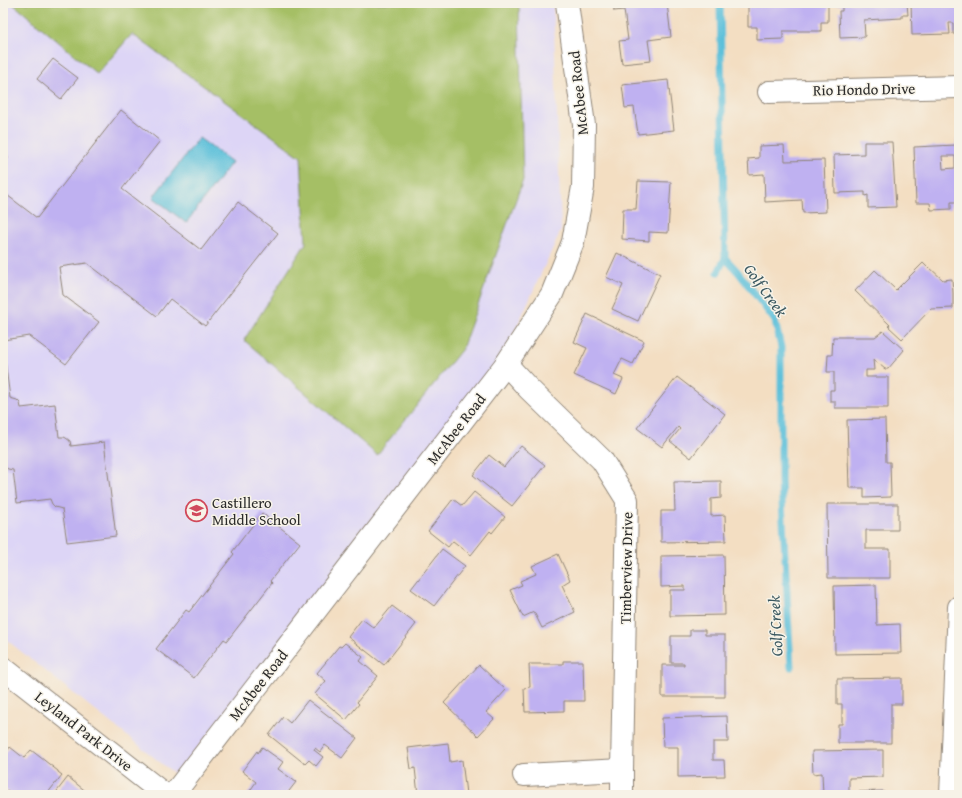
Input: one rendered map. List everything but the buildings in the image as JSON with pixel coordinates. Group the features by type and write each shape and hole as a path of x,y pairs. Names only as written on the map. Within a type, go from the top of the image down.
{"street":[{"name":"McAbee Road","path":"173,795 506,364 552,294 573,242 583,187 584,125 568,3"},
{"name":"Rio Hondo Drive","path":"769,92 959,87"},
{"name":"Timberview Drive","path":"506,364 529,389 602,460 627,500 622,795"},
{"path":"951,795 959,607"},
{"name":"Leyland Park Drive","path":"3,668 165,795"},
{"path":"524,775 622,770"}],"shaded area":[{"name":"Castillero Middle School","path":"3,3 553,3 561,230 490,385 176,775 3,637"}],"green space":[{"path":"12,3 519,3 523,180 462,349 377,455 244,340 306,243 301,157 132,34 97,74"}],"water":[{"path":"199,138 232,162 186,223 153,197"}],"waterway":[{"name":"Golf Creek","path":"720,3 725,258 738,272 775,321 781,347 781,483 791,667"},
{"path":"718,272 725,258"}],"place":[{"name":"Castillero Middle School","path":"196,511"}]}
